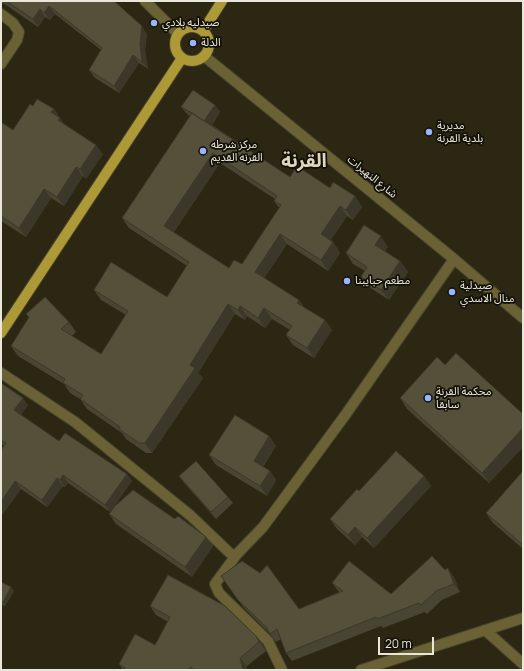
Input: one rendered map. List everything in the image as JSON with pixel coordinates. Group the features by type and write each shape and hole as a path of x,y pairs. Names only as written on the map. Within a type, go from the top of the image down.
{"main road":[{"path":"203,31 222,1"},
{"path":"187,27 198,28 203,31 209,41 209,46 204,56 193,61 182,58 175,50 174,44 178,34 187,27"},
{"path":"1,333 182,58"}],"street":[{"path":"145,1 178,34"},
{"path":"1,14 12,23 19,32 17,40 1,64"},
{"name":"شارع النهيرات","path":"204,56 454,259 523,318"},
{"path":"282,670 268,641 219,593 215,584 234,557 263,527 348,410 454,259"},
{"path":"1,372 81,427 191,516 234,557"},
{"path":"361,670 523,618"},
{"path":"485,630 523,664"}],"building":[{"path":"6,1 114,1 142,26 140,43 142,62 133,55 114,86 89,70 102,48 49,6 44,13 40,9 33,19"},
{"path":"193,90 215,105 204,121 181,107"},
{"path":"37,99 54,109 51,112 60,118 58,120 96,145 80,169 76,167 57,197 44,189 19,228 1,216 1,122 13,130 30,104 33,106"},
{"path":"192,113 290,177 297,166 330,188 333,182 355,196 346,210 340,206 321,234 333,242 321,260 280,234 255,272 299,300 297,303 325,320 307,348 286,335 292,326 264,308 258,318 240,306 238,310 228,304 190,365 195,368 145,443 139,443 119,429 120,427 80,399 83,395 63,383 65,379 11,346 29,317 26,314 45,297 69,322 61,329 101,354 128,311 94,290 111,262 167,297 189,262 122,218","holes":["213,153 277,196 274,201 281,205 242,264 234,260 229,268 164,226"]},
{"path":"364,225 381,236 375,245 400,261 381,290 361,277 367,267 346,253"},
{"path":"456,353 523,414 523,428 482,473 400,398 437,357 445,365"},
{"path":"1,383 23,398 14,410 59,441 65,433 127,474 105,505 63,475 60,480 57,478 42,500 15,481 1,502 1,450 6,443 1,440"},
{"path":"235,415 269,436 254,461 270,471 260,486 209,455"},
{"path":"396,451 424,476 367,538 355,527 348,535 330,519 357,489 359,491"},
{"path":"196,461 228,497 211,512 179,476"},
{"path":"523,471 523,545 486,513"},
{"path":"133,490 175,519 178,516 206,537 185,567 109,514 115,506"},
{"path":"432,556 445,570 448,568 454,584 436,591 421,605 419,603 377,619 376,617 286,653 277,629 270,634 267,628 238,600 221,576 242,561 260,573 267,565 299,609 343,591 332,583 349,561 391,594"},
{"path":"168,575 225,606 256,636 259,642 240,658 243,670 193,670 191,667 187,670 124,670 125,668 119,664 135,634 155,645 170,617 150,606"},
{"path":"1,582 11,587 3,602 1,602"}],"place":[{"name":"صيدليه بلادي","path":"154,23"},
{"name":"الدلة","path":"193,43"},
{"name":"مديرية بلدية القرنة","path":"429,132"},
{"name":"مركز شرطه القرنه القديم","path":"203,151"},
{"name":"مطعم حبايبنا","path":"347,281"},
{"name":"صيدلية منال الاسدي","path":"452,292"},
{"name":"محكمة القرنة سابقاً","path":"428,398"}],"district":[{"name":"القرنة","path":"304,162"}]}
